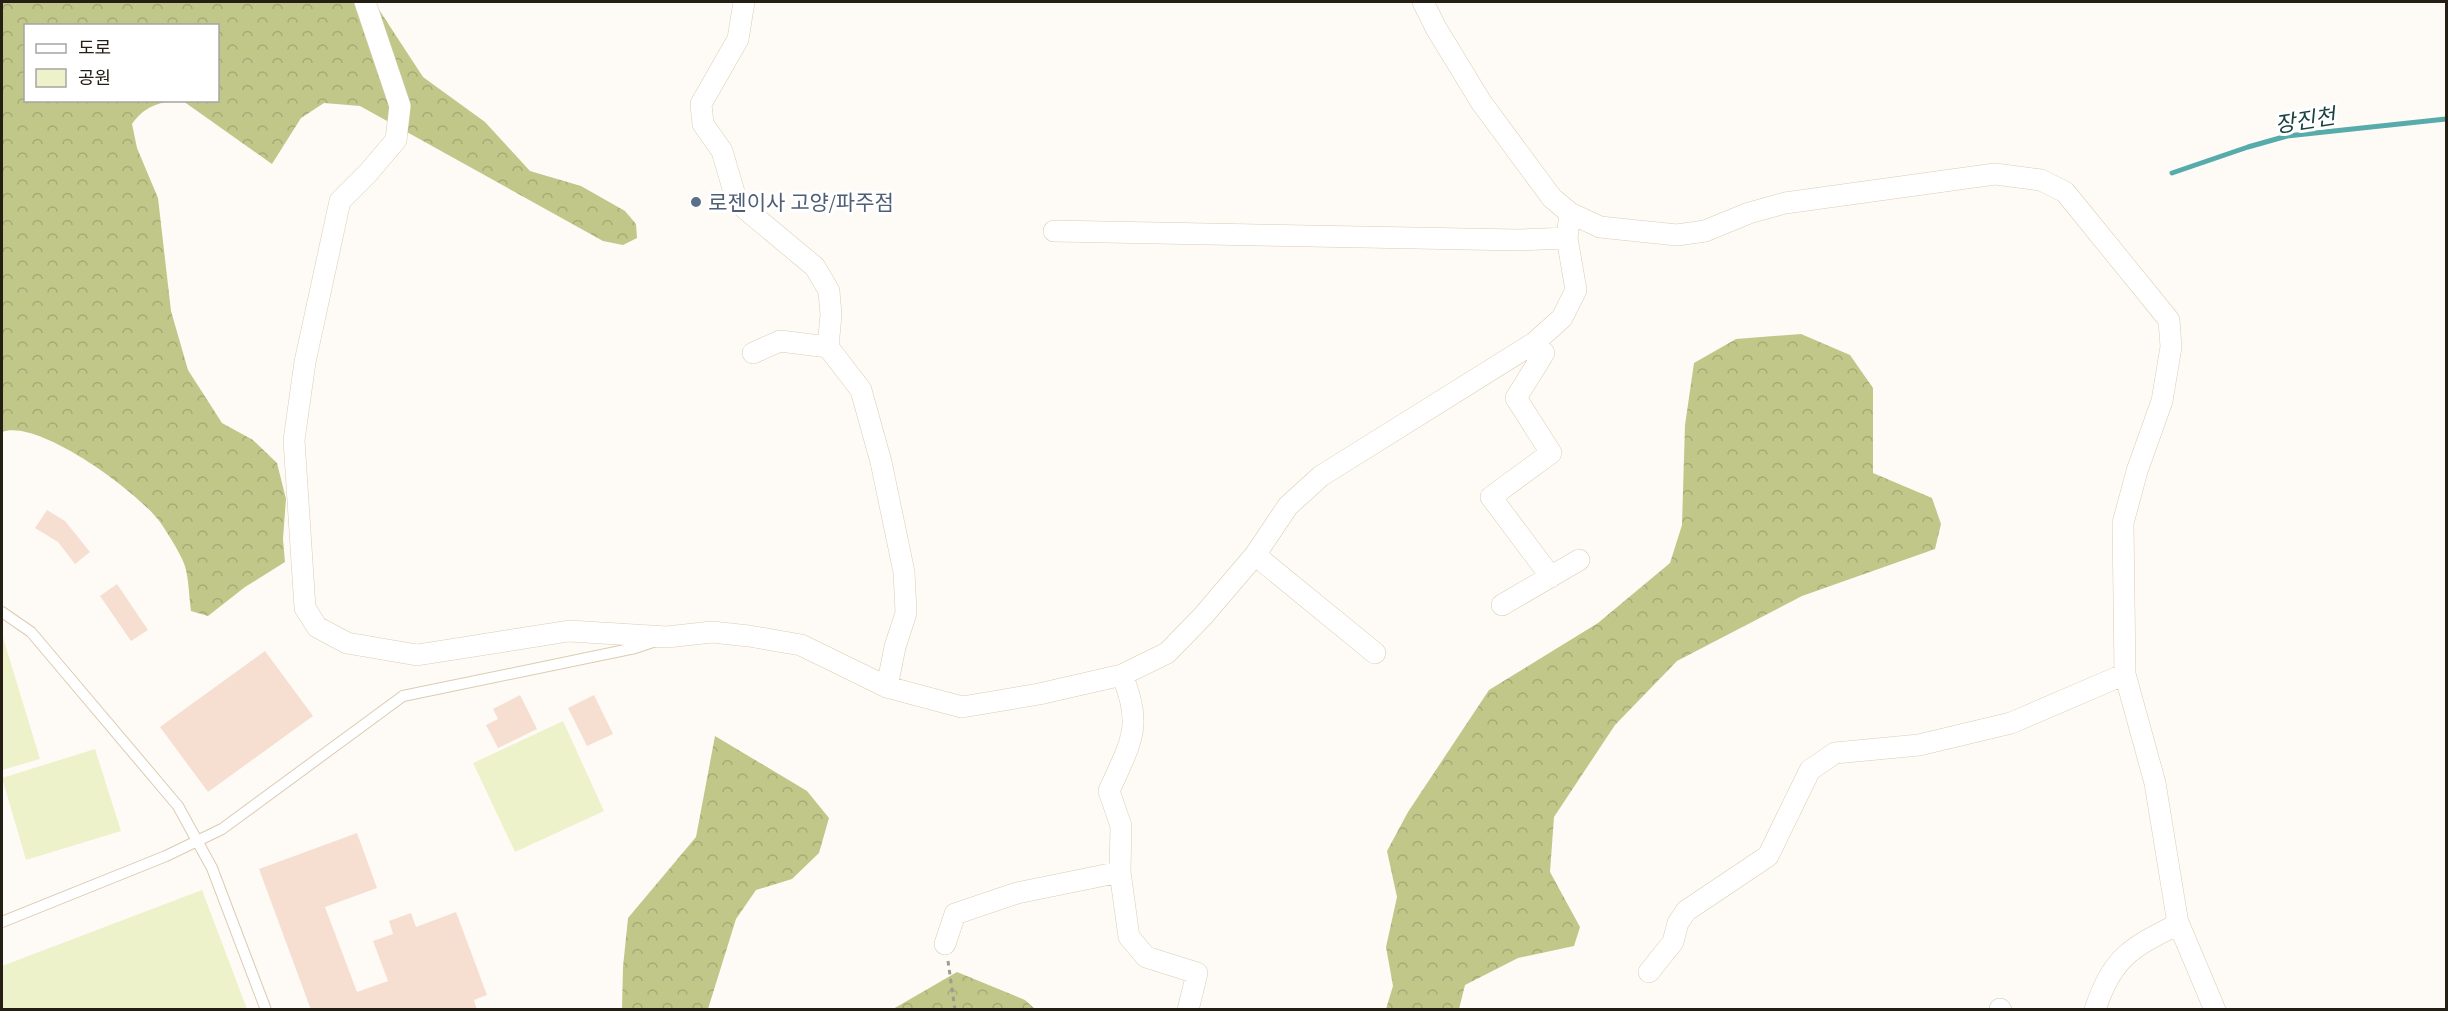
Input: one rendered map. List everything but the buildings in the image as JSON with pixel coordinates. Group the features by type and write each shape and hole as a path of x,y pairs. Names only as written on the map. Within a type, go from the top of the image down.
{"street":[{"path":"365,2 400,106 396,140 340,201 305,362 294,440 305,608 318,627 347,643 417,656 569,631 667,637 712,632 801,645 887,687 962,706 1039,694 1122,675 1167,653 1203,616 1255,555 1288,506 1321,476 1534,343 1562,318 1576,290 1567,238 1570,213"},
{"path":"744,2 738,39 700,104 703,124 722,151 737,202 815,267 829,291 831,315 828,347 861,390 881,462 904,572 906,613 895,647 887,687"},
{"path":"1423,2 1481,102 1552,198 1570,213 1600,227 1677,235 1706,231 1749,213 1785,203 1995,174 2041,180 2065,192 2169,320 2171,347 2162,401 2137,471 2123,523 2125,674 2156,783 2178,922 2216,1010"},
{"path":"1054,231 1519,240 1567,238"},
{"path":"753,353 780,341 828,347"},
{"path":"1534,343 1544,353 1516,398 1551,453 1491,496 1551,577"},
{"path":"1255,555 1375,653"},
{"path":"1502,605 1579,560"},
{"path":"1649,972 1673,942 1678,923 1686,911 1768,856 1810,770 1835,753 1919,745 2011,723 2125,674"},
{"path":"1122,675 1132,700 1133,735 1109,791 1120,826 1120,872 1129,937 1146,957 1197,973 1188,1010"},
{"path":"945,944 956,914 1017,893 1120,872"},
{"path":"2096,1010 2103,987 2120,960 2142,943 2178,922"}],"lane":[{"path":"2,612 31,632 177,806 212,868 266,1010"},
{"path":"2,922 166,856 222,829 403,696 635,648 667,637"}],"path":[{"path":"945,944 956,1010"}],"green space":[{"path":"2,2 374,2 423,77 485,122 530,171 581,186 625,211 636,224 637,238 623,245 603,241 360,106 324,103 301,118 272,164 184,102 219,102 219,24 24,24 24,102 167,102 149,108 132,124 137,148 158,198 171,311 188,370 222,423 253,440 277,463 286,499 283,539 285,562 245,587 208,616 191,611 183,561 163,526 148,509 110,477 62,446 39,436 18,431 2,432"},
{"path":"1801,334 1850,355 1873,388 1873,473 1932,498 1941,524 1935,549 1802,596 1677,661 1615,725 1554,817 1550,872 1580,927 1574,946 1518,958 1465,985 1459,1009 1386,1009 1393,986 1386,947 1397,897 1387,851 1408,812 1489,690 1598,623 1670,563 1682,525 1685,425 1694,363 1736,339"},
{"path":"2,634 40,759 2,770"},
{"path":"563,721 604,811 515,852 473,763"},
{"path":"715,736 807,791 829,818 819,853 792,879 756,890 736,919 708,1009 622,1009 628,918 696,837"},
{"path":"95,749 121,831 26,860 2,778"},
{"path":"202,890 247,1009 2,1009 2,966"},
{"path":"957,972 1025,1000 1035,1009 893,1009"}],"waterway":[{"name":"장진천","path":"2172,173 2287,136 2446,119"}],"place":[{"name":"로젠이사 고양/파주점","path":"696,202"}]}
